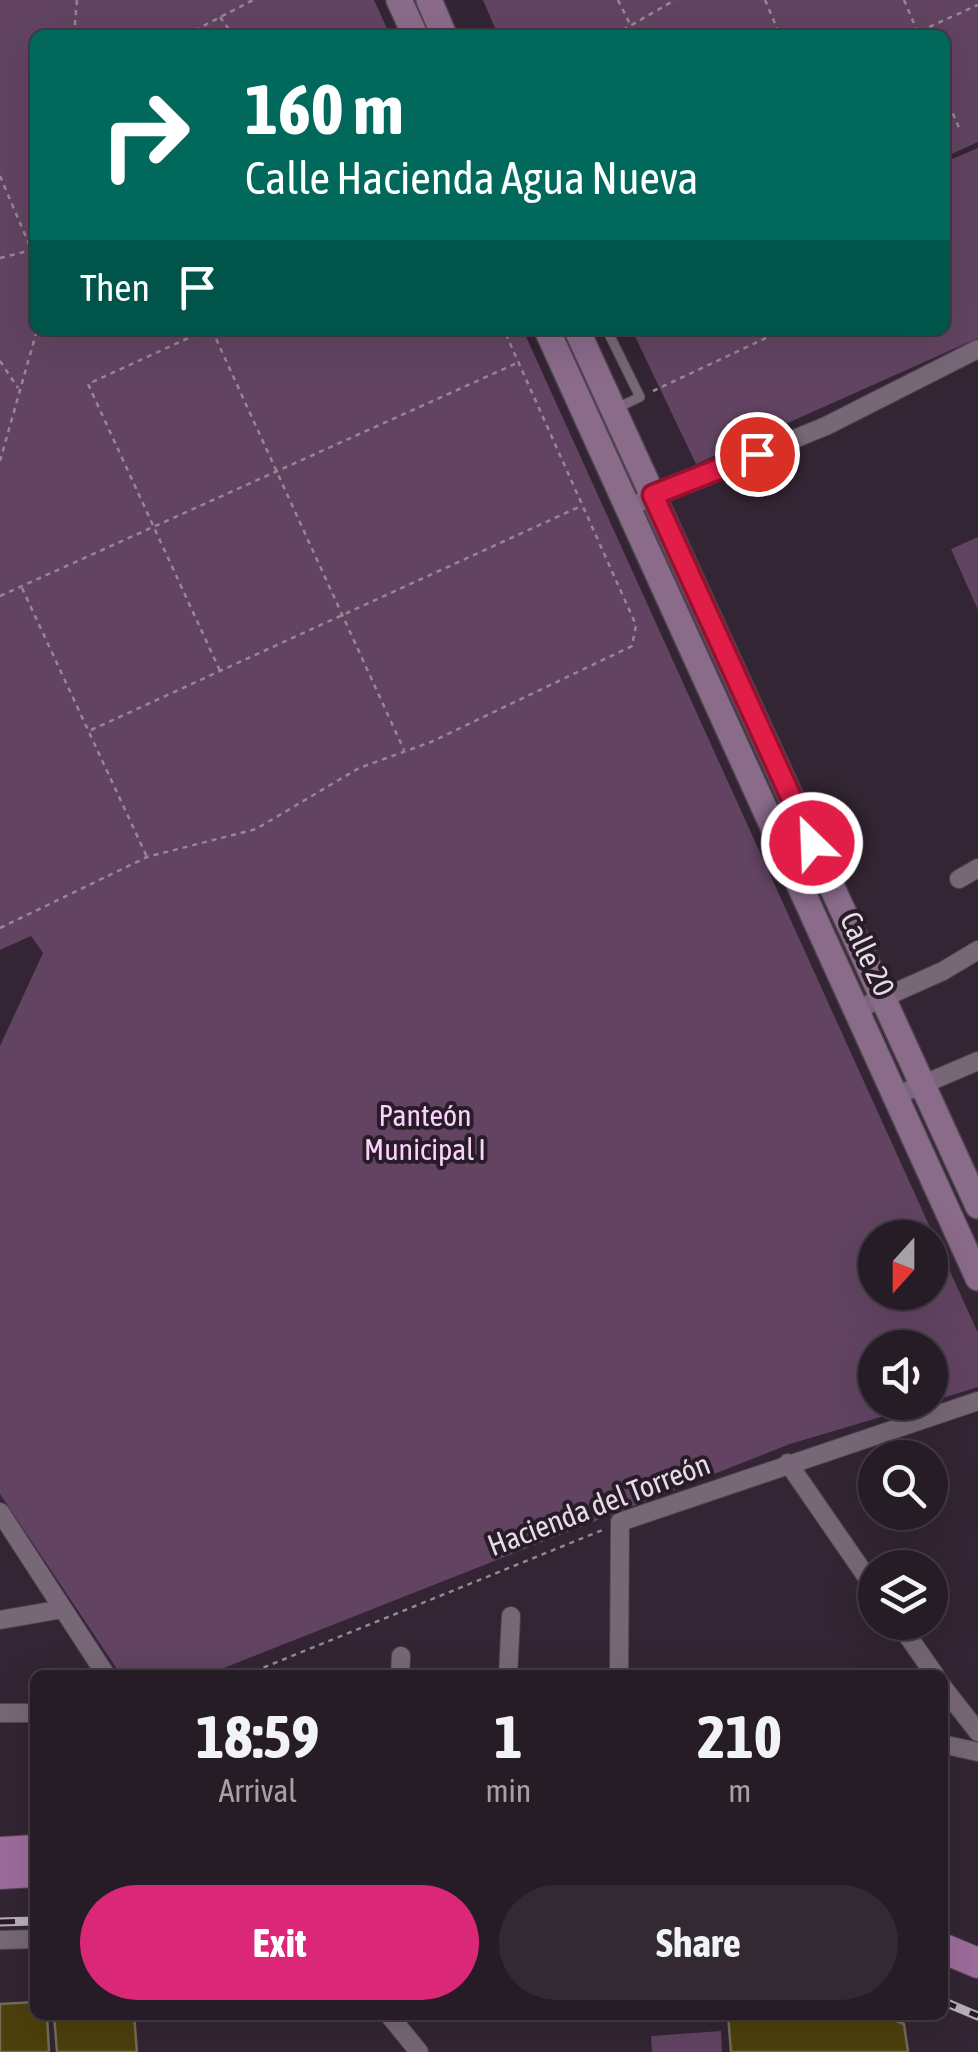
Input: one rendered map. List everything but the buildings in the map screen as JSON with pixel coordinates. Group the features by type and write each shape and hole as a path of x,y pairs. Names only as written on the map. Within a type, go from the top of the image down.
{"main road":[{"path":"399,0 412,30"},
{"path":"428,0 442,30"},
{"name":"Calle 20","path":"579,335 978,1206"},
{"name":"Calle 20","path":"551,338 856,1010 966,1220 978,1278"},
{"path":"737,750 766,739"},
{"path":"0,1852 30,1850"},
{"path":"0,1874 30,1872"},
{"path":"948,1930 978,1942"},
{"path":"948,1951 978,1964"}],"street":[{"path":"626,508 826,426 978,349"},
{"path":"959,879 978,868"},
{"path":"856,1010 978,950"},
{"path":"898,1095 978,1061"},
{"name":"Hacienda del Torreón","path":"620,1522 978,1401"},
{"path":"788,1463 858,1564"},
{"path":"0,1512 103,1670"},
{"path":"620,1522 620,1670"},
{"path":"0,1620 63,1609"},
{"path":"508,1670 510,1616"},
{"path":"911,1640 932,1670"},
{"path":"948,1698 970,1743"},
{"path":"0,1712 30,1712"},
{"path":"0,1940 30,1939"},
{"path":"393,2020 419,2052"}],"lane":[{"path":"609,335 640,397 612,410"}],"path":[{"path":"75,30 78,0"},
{"path":"195,30 253,0"},
{"path":"618,0 629,30"},
{"path":"623,30 675,0"},
{"path":"765,0 778,30"},
{"path":"904,0 916,30"},
{"path":"926,30 978,4"},
{"path":"220,17 229,30"},
{"path":"950,107 960,130"},
{"path":"0,176 30,245"},
{"path":"0,258 30,250"},
{"path":"0,461 1,442 35,335"},
{"path":"198,335 88,384 221,673"},
{"path":"211,335 404,750"},
{"path":"0,928 147,858 256,829 359,768 626,651 635,642 636,625 506,335"},
{"path":"640,397 772,335"},
{"path":"0,362 18,389"},
{"path":"0,596 518,363"},
{"path":"90,730 582,506"},
{"path":"22,586 147,858"},
{"name":"Hacienda del Torreón","path":"257,1670 620,1522"}],"green space":[{"name":"Panteón Municipal I","path":"0,0 374,0 388,30 30,30 30,335 525,335 927,1220 858,1220 858,1310 948,1310 948,1267 978,1333 978,1387 948,1396 948,1330 858,1330 858,1420 871,1420 790,1444 219,1670 118,1670 0,1494 0,1046 43,953 31,936 0,950"},
{"path":"483,0 978,0 978,142 950,155 950,30 496,30"},
{"path":"978,148 978,338 696,464 634,335 950,335 950,160"},
{"path":"978,537 978,610 951,549"},
{"path":"721,2031 722,2052 652,2052 651,2036"}],"railway":[{"path":"0,1922 30,1921"},
{"path":"948,2004 978,2016"}],"route":[{"path":"757,454 653,495 812,843"}]}
